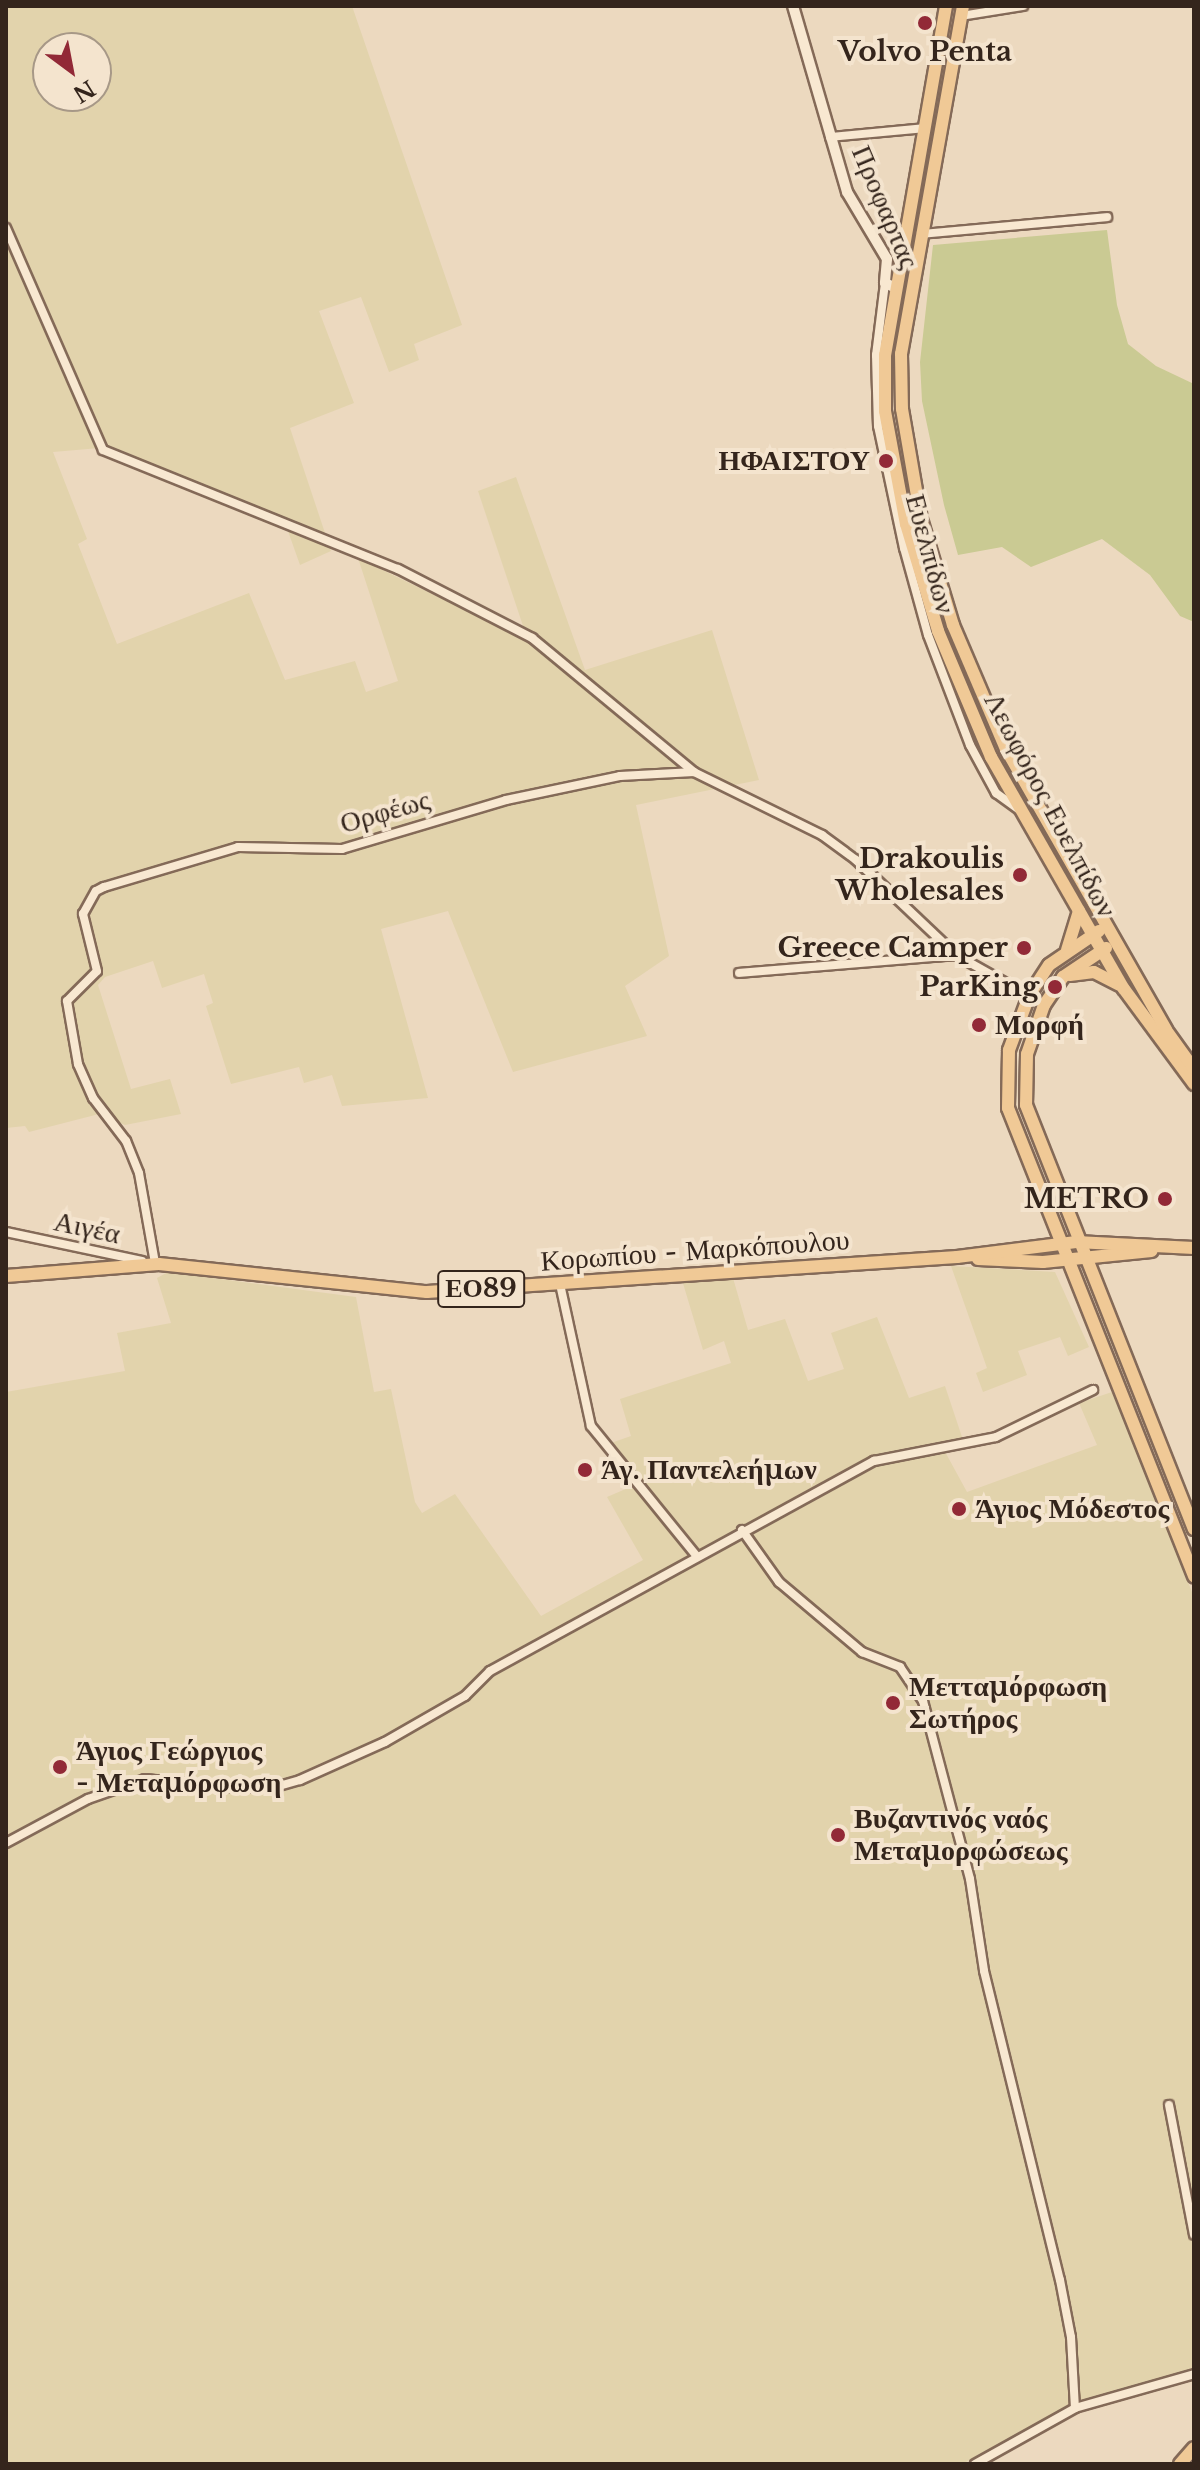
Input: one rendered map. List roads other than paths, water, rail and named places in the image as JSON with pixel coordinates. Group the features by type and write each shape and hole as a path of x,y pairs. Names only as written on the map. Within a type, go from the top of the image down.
{"main road":[{"name":"Λεωφόρος Ευελπίδων","path":"946,6 925,128 889,285 881,355 888,432 908,547 938,631 982,737 1021,811 1124,989 1194,1084"},
{"name":"Λεωφόρος Ευελπίδων","path":"962,11 921,234 901,382 921,519 953,625 997,730 1106,927 1194,1069"},
{"path":"1066,952 1079,911"},
{"path":"1106,927 1049,965 1029,996 1009,1050 1008,1108 1057,1243 1194,1576"},
{"path":"1116,943 1063,977 1030,1039 1024,1088 1029,1122 1194,1529"},
{"path":"1063,977 1094,972 1124,989"},
{"name":"Κορωπίου - Μαρκόπουλου","path":"6,1276 159,1264 378,1291 560,1284 957,1257 1057,1243 1194,1248"},
{"name":"Κορωπίου - Μαρκόπουλου","path":"957,1257 1064,1260 1174,1248"},
{"path":"1180,2464 1194,2448"}],"street":[{"name":"Προφαρτας","path":"793,6 847,192 887,259 889,285"},
{"path":"962,11 1023,6"},
{"path":"830,137 925,128"},
{"path":"921,234 1107,217"},
{"path":"6,228 103,450 398,569 532,638 694,772"},
{"name":"Ορφέως","path":"159,1264 139,1173 126,1141 93,1098 76,1051 67,1001 97,971 83,914 96,891 238,847 342,849 506,800 620,776 694,772 822,835 856,860 956,955 1029,996"},
{"path":"739,973 956,955"},
{"name":"Αιγέα","path":"6,1232 159,1264"},
{"path":"560,1284 591,1426 696,1555"},
{"path":"6,1843 98,1794 145,1779 236,1788 272,1788 300,1780 385,1742 465,1696 490,1671 696,1555 874,1461 996,1437 1093,1390"},
{"path":"742,1530 779,1582 862,1652 900,1667 923,1701 970,1879 984,1971 1060,2280 1071,2337 1075,2408"},
{"path":"1169,2105 1194,2235"},
{"path":"975,2464 1075,2408 1194,2374"}],"place":[{"name":"Volvo Penta","path":"925,23"},
{"name":"ΗΦΑΙΣΤΟΥ","path":"886,461"},
{"name":"Drakoulis Wholesales","path":"1020,875"},
{"name":"Greece Camper","path":"1024,948"},
{"name":"ParKing","path":"1055,987"},
{"name":"Μορφή","path":"979,1025"},
{"name":"METRO","path":"1165,1199"},
{"name":"Άγ. Παντελεήμων","path":"585,1470"},
{"name":"Άγιος Μόδεστος","path":"959,1509"},
{"name":"Μετταμόρφωση Σωτήρος","path":"893,1703"},
{"name":"Άγιος Γεώργιος - Μεταμόρφωση","path":"60,1767"},
{"name":"Βυζαντινός ναός Μεταμορφώσεως","path":"838,1835"}]}
